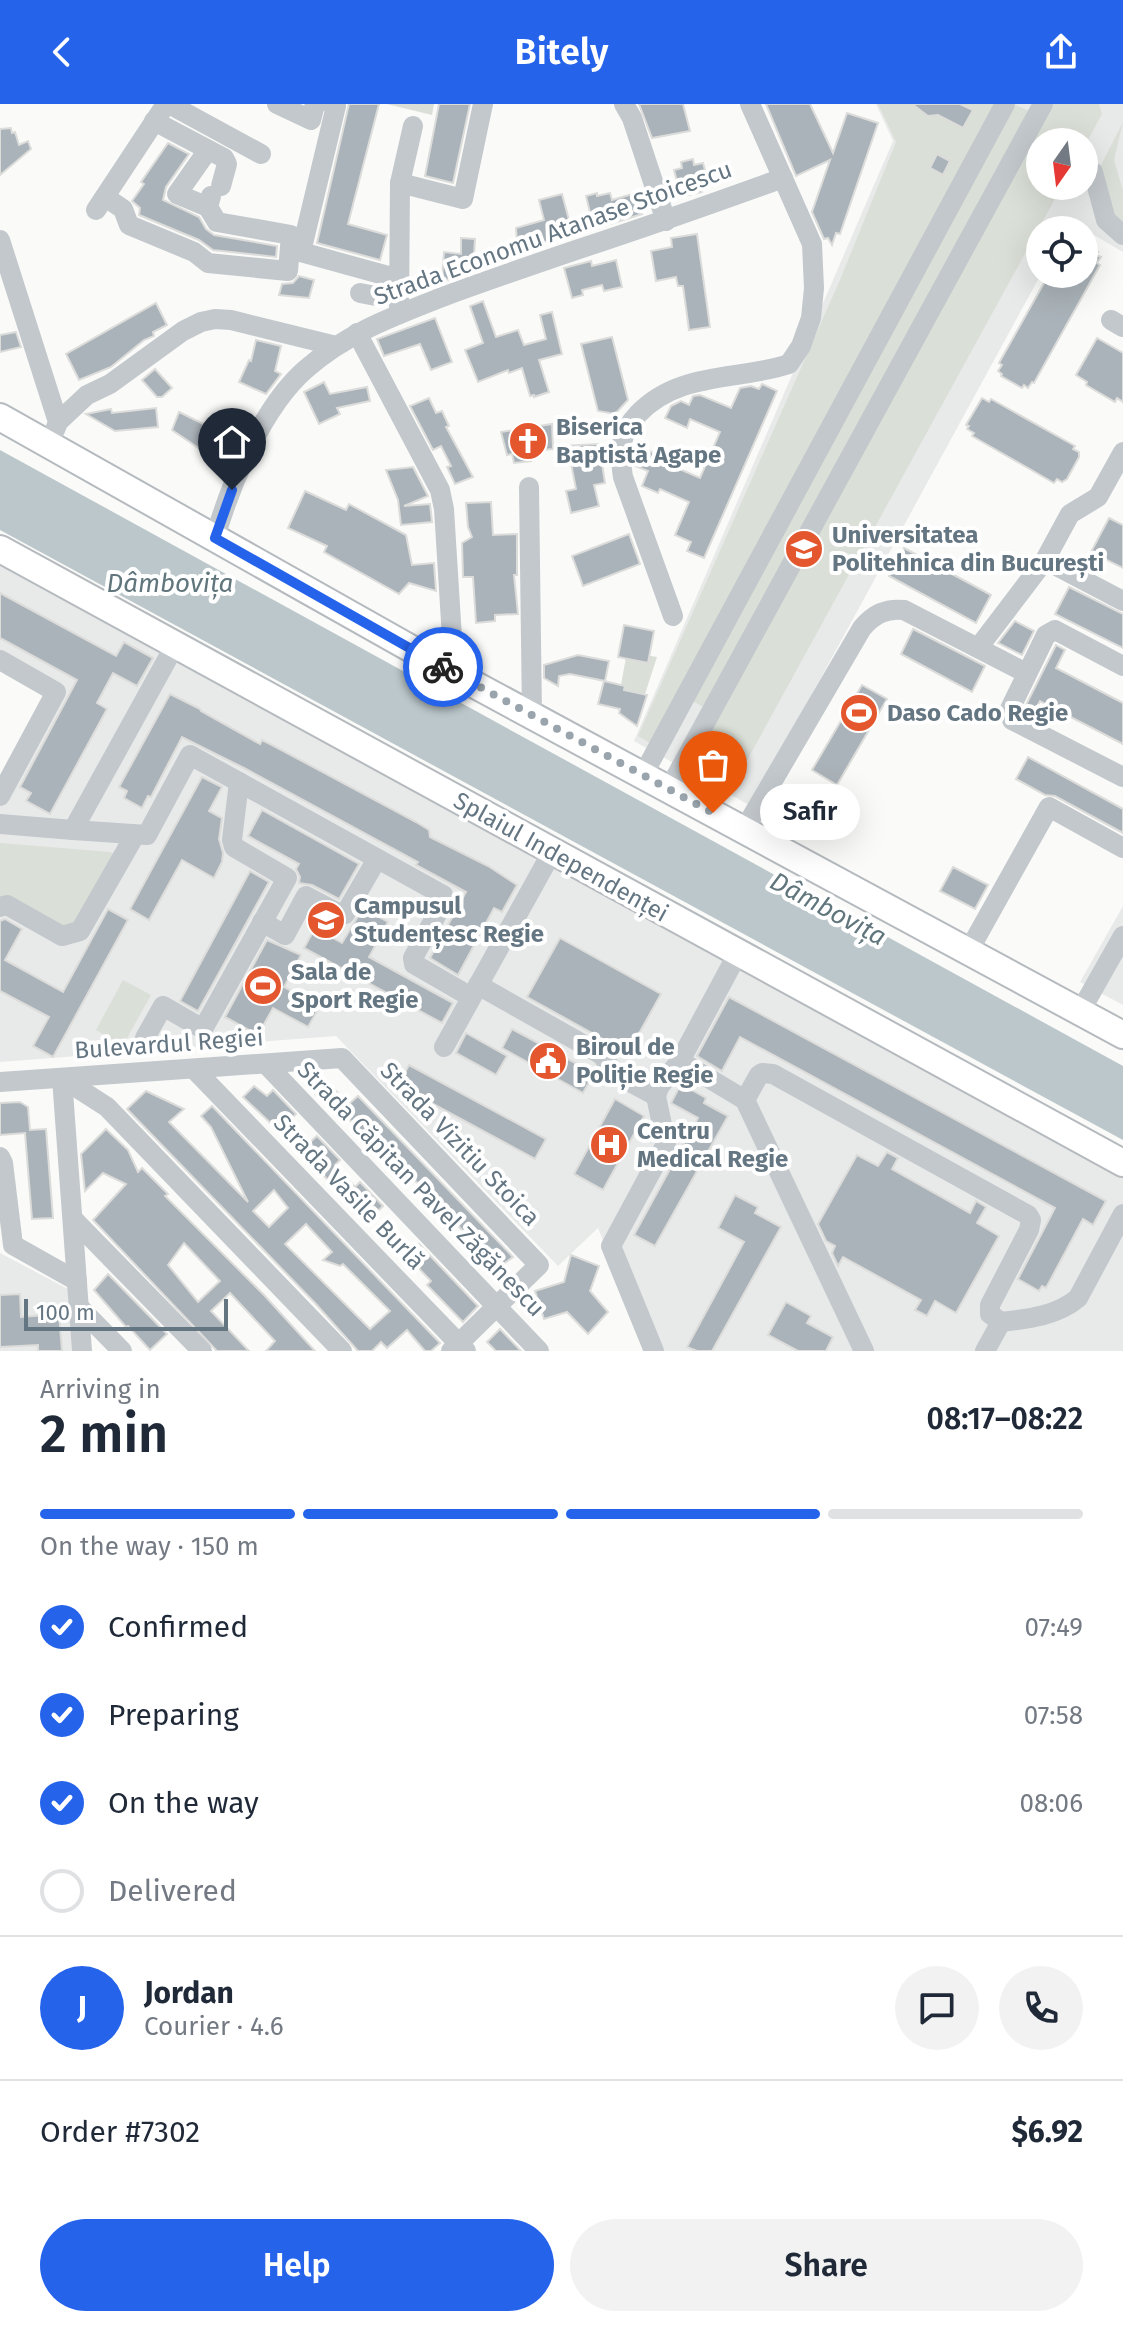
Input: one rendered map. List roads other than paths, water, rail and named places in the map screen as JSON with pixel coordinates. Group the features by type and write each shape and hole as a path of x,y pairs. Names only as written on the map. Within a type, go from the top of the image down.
{"main road":[{"path":"0,417 54,433 215,538 445,668 1123,1035"},
{"name":"Splaiul Independenței","path":"0,549 174,647 1123,1163"}],"street":[{"path":"277,104 311,120 315,104"},
{"path":"331,104 336,106 301,252 399,285"},
{"path":"400,183 463,199 483,104"},
{"path":"624,104 632,118 666,221"},
{"path":"673,616 623,477 619,454 625,430 661,394 699,380 784,366 792,362 811,318 812,244 750,104"},
{"path":"643,775 1005,104"},
{"path":"669,789 1043,104"},
{"path":"163,110 208,150 224,158 227,164 214,195 217,222 291,235 288,271 208,263 194,252 129,225 123,209 101,203 163,110"},
{"path":"163,110 261,154"},
{"path":"399,314 400,183 413,126"},
{"path":"208,150 177,194 214,195"},
{"name":"Strada Economu Atanase Stoicescu","path":"215,538 241,467 259,431 303,371 336,346 399,314 502,275 666,221 783,178"},
{"path":"1098,190 1106,220 1123,235"},
{"path":"0,240 5,273 45,377 54,433"},
{"path":"360,293 381,297 399,285"},
{"path":"54,433 87,395 110,384 183,331 201,322 231,320 336,346"},
{"path":"357,333 443,498 453,654 445,668"},
{"path":"45,377 64,389 87,395"},
{"path":"978,648 1045,560 1070,514 1098,497 1123,452"},
{"path":"529,487 532,716"},
{"path":"1045,560 1123,601"},
{"path":"744,830 862,628 875,615 889,609 904,610 1026,673"},
{"path":"1123,666 1055,630 1046,635 1009,706 1012,720 1123,777"},
{"path":"73,830 174,647"},
{"path":"0,660 56,692 0,796"},
{"path":"684,700 711,714"},
{"path":"0,824 147,835 190,755 443,895 443,903 413,958 414,964 602,1055 615,1074 656,1096"},
{"path":"145,1038 163,1006 203,1029 287,878 234,847 232,840 239,782"},
{"path":"968,952 1049,807 1123,848"},
{"path":"0,907 7,905 62,936 80,931 135,835"},
{"path":"444,1047 552,852"},
{"path":"262,922 285,935 306,896 345,914 377,859"},
{"path":"1080,1012 1123,936"},
{"path":"654,1351 611,1246 666,1144 656,1096 665,1078 680,1061 738,953"},
{"name":"Bulevardul Regiei","path":"0,1082 342,1058"},
{"name":"Strada Vizitiu Stoica","path":"342,1058 539,1265 497,1306"},
{"path":"680,1061 745,1100 864,1351"},
{"name":"Strada Căpitan Pavel Zăgănescu","path":"266,1064 539,1351"},
{"name":"Strada Vasile Burlă","path":"194,1069 459,1348"},
{"path":"745,1100 759,1075 773,1074 1028,1215 1031,1220 1029,1230 990,1305 990,1314 1001,1322 1042,1315 1066,1307 1078,1298 1123,1214"},
{"path":"62,1078 82,1351"},
{"path":"62,1078 325,1351"},
{"path":"62,1078 107,1107 342,1351"},
{"path":"0,1157 13,1245 77,1281"},
{"path":"73,1219 202,1351"},
{"path":"459,1348 497,1306"},
{"path":"79,1307 122,1351"},
{"path":"985,1351 1001,1322"}],"water":[{"name":"Dâmbovița","path":"0,450 1123,1066 1123,1140 0,530"}],"place":[{"name":"Biserica Baptistă Agape","path":"528,441"},
{"name":"Universitatea Politehnica din București","path":"804,549"},
{"name":"Daso Cado Regie","path":"859,713"},
{"name":"Safir","path":"713,813"},
{"name":"Campusul Studențesc Regie","path":"326,920"},
{"name":"Sala de Sport Regie","path":"263,986"},
{"name":"Biroul de Poliție Regie","path":"548,1061"},
{"name":"Centru Medical Regie","path":"609,1145"}]}
